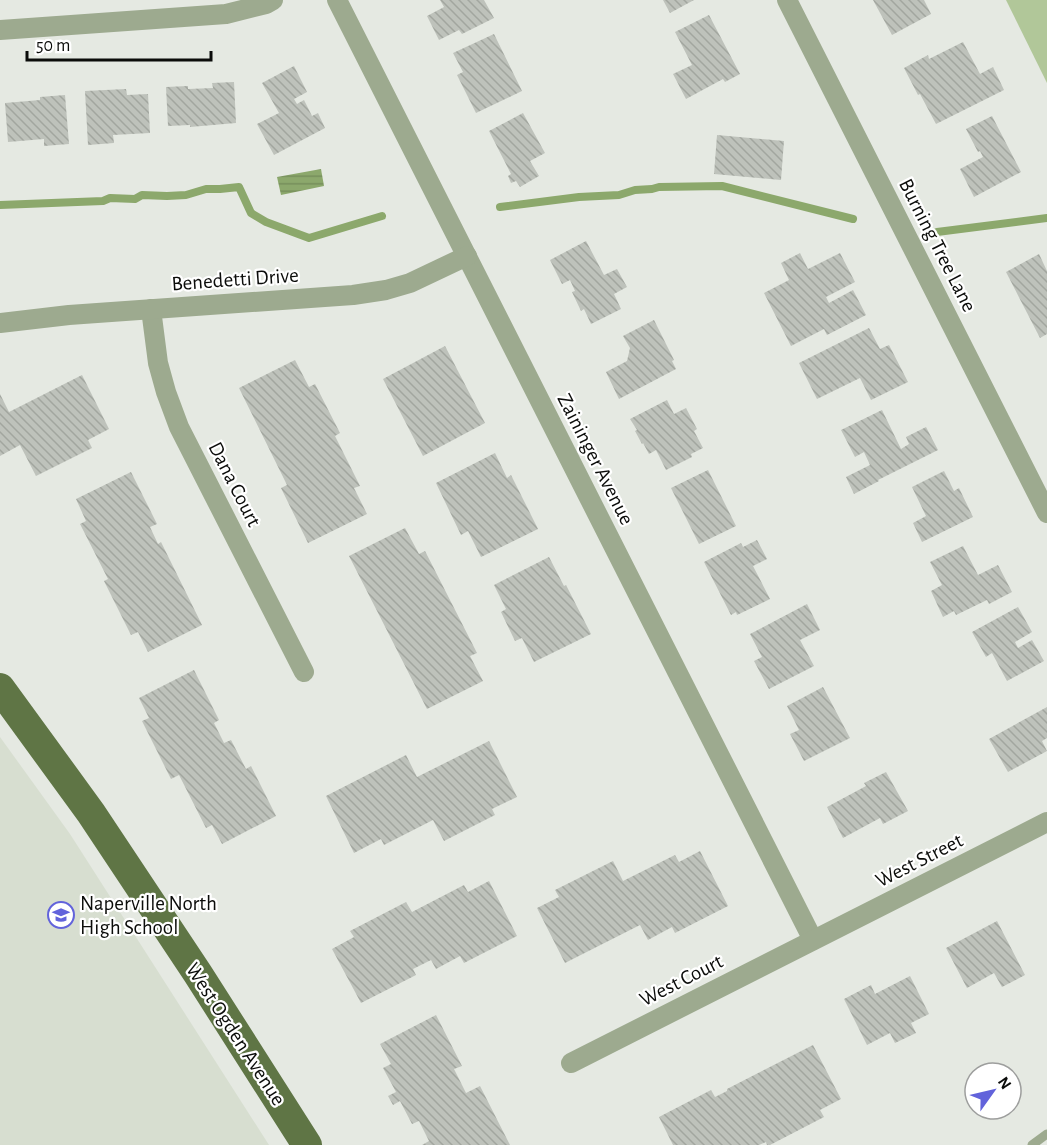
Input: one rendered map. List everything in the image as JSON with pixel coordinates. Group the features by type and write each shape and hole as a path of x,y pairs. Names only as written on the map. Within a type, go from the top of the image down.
{"main road":[{"name":"West Ogden Avenue","path":"0,688 90,813 198,974 308,1145"}],"street":[{"path":"0,30 226,14 273,0"},
{"name":"Zaininger Avenue","path":"337,0 813,940"},
{"name":"Burning Tree Lane","path":"787,0 1047,513"},
{"name":"Benedetti Drive","path":"0,323 69,315 352,295 386,290 410,283 467,256"},
{"name":"Dana Court","path":"151,309 158,363 179,427 304,672"},
{"name":"West Street","path":"813,940 1047,822"},
{"name":"West Court","path":"571,1063 813,940"}],"lane":[{"path":"1032,1145 1047,1134"}],"shaded area":[{"path":"1006,0 1047,0 1047,83"},
{"path":"321,169 324,186 281,195 277,177"},
{"name":"Naperville North High School","path":"0,737 70,834 269,1145 0,1145"}],"building":[{"path":"440,0 484,0 494,18 462,34 459,30 439,40 427,16 444,7"},
{"path":"663,0 694,0 670,13"},
{"path":"873,0 924,0 931,14 892,35"},
{"path":"709,15 740,74 725,82 723,79 686,99 673,74 692,65 675,32"},
{"path":"494,34 522,91 476,113 457,75 463,72 453,53"},
{"path":"963,42 980,74 993,67 1004,90 936,124 904,68 928,55 929,59"},
{"path":"294,66 307,92 294,99 297,104 304,100 312,116 318,113 325,128 274,155 257,124 279,113 262,83"},
{"path":"234,82 236,123 190,127 190,125 168,126 166,87 213,88 212,83"},
{"path":"126,89 127,95 148,94 150,133 113,135 114,143 88,145 85,91"},
{"path":"65,95 69,144 44,146 44,139 8,142 5,103"},
{"path":"523,113 545,153 530,161 539,176 520,187 516,181 511,183 508,176 511,174 489,131"},
{"path":"992,116 1021,172 974,197 960,169 983,157 966,129"},
{"path":"717,135 784,141 781,180 714,174"},
{"path":"586,241 604,275 617,269 627,287 614,294 621,309 591,324 584,309 581,311 572,292 575,291 570,280 562,284 550,260"},
{"path":"800,253 808,269 840,253 855,282 826,297 829,303 853,290 866,315 827,335 824,329 791,346 764,293 789,280 781,263"},
{"path":"1039,254 1047,271 1047,334 1040,338 1006,272"},
{"path":"654,320 674,360 672,361 676,369 619,399 606,372 627,361 630,348 623,336"},
{"path":"869,328 880,349 889,345 908,382 871,400 860,378 817,399 799,363"},
{"path":"445,346 485,423 423,456 383,379"},
{"path":"295,360 309,387 315,384 340,433 335,436 360,486 354,488 367,514 308,543 281,488 287,485 239,388"},
{"path":"82,375 109,429 88,440 92,448 36,476 20,445 0,456 0,394 9,412"},
{"path":"667,400 674,414 686,408 697,429 694,431 703,448 691,454 692,457 666,470 656,450 649,454 630,419"},
{"path":"882,410 901,449 909,444 906,437 926,427 938,450 854,494 846,477 870,465 864,452 855,457 841,430"},
{"path":"495,453 507,478 511,475 538,529 481,557 468,531 461,535 436,483"},
{"path":"708,470 736,526 699,544 671,488"},
{"path":"944,471 954,491 959,488 973,517 922,542 913,523 926,516 912,487"},
{"path":"131,472 157,524 150,527 158,544 161,542 202,625 148,652 138,632 131,635 104,581 108,579 80,524 86,521 76,499"},
{"path":"405,528 419,554 425,551 477,653 470,656 483,681 427,709 349,556"},
{"path":"757,540 767,559 753,566 770,599 737,615 736,612 731,615 704,562 741,543 743,547"},
{"path":"963,546 978,575 998,565 1012,592 989,604 987,600 956,615 954,611 943,617 931,591 942,585 930,562"},
{"path":"549,557 591,634 534,662 522,638 515,641 501,612 506,609 494,585"},
{"path":"807,604 820,630 800,640 814,666 769,689 754,661 762,657 750,634"},
{"path":"1018,607 1032,632 1015,642 1018,648 1032,640 1044,661 1007,681 992,653 986,657 972,632"},
{"path":"194,670 219,720 214,723 224,743 231,740 246,769 251,766 276,816 222,844 212,825 206,828 179,775 171,779 142,721 149,718 139,698"},
{"path":"823,687 850,738 804,761 790,734 799,730 787,706"},
{"path":"1047,707 1047,738 1042,741 1047,751 1008,772 989,739"},
{"path":"489,741 517,797 492,809 495,815 444,841 433,820 384,845 381,839 354,853 326,796 406,755 417,777"},
{"path":"886,772 908,811 883,824 880,818 843,838 827,807 866,786 864,783"},
{"path":"700,851 728,906 675,933 672,927 648,940 640,925 565,963 537,908 559,897 555,890 613,861 623,881 675,855 679,862"},
{"path":"489,881 517,936 464,963 460,956 436,969 431,960 413,969 416,975 361,1003 332,949 354,937 350,931 406,902 412,912 464,885 468,892"},
{"path":"997,921 1025,975 1002,987 994,973 967,988 946,948"},
{"path":"910,976 929,1014 911,1023 916,1033 895,1043 890,1033 867,1045 844,999 871,985 875,994"},
{"path":"436,1015 462,1066 454,1069 466,1093 480,1086 510,1145 422,1145 429,1141 419,1121 412,1124 400,1101 393,1105 388,1096 396,1092 383,1068 391,1064 380,1044"},
{"path":"813,1045 841,1099 820,1110 824,1117 770,1145 766,1142 759,1145 673,1145 659,1117 711,1090 715,1097"}],"waterway":[{"path":"500,207 579,197 619,195 659,187 722,186 853,219"},
{"path":"0,205 103,201 110,198 135,199 142,195 186,195 206,189 239,187 251,213 266,222 309,238 382,216"},
{"path":"937,232 1047,218"}],"place":[{"name":"Naperville North High School","path":"61,915"}]}
